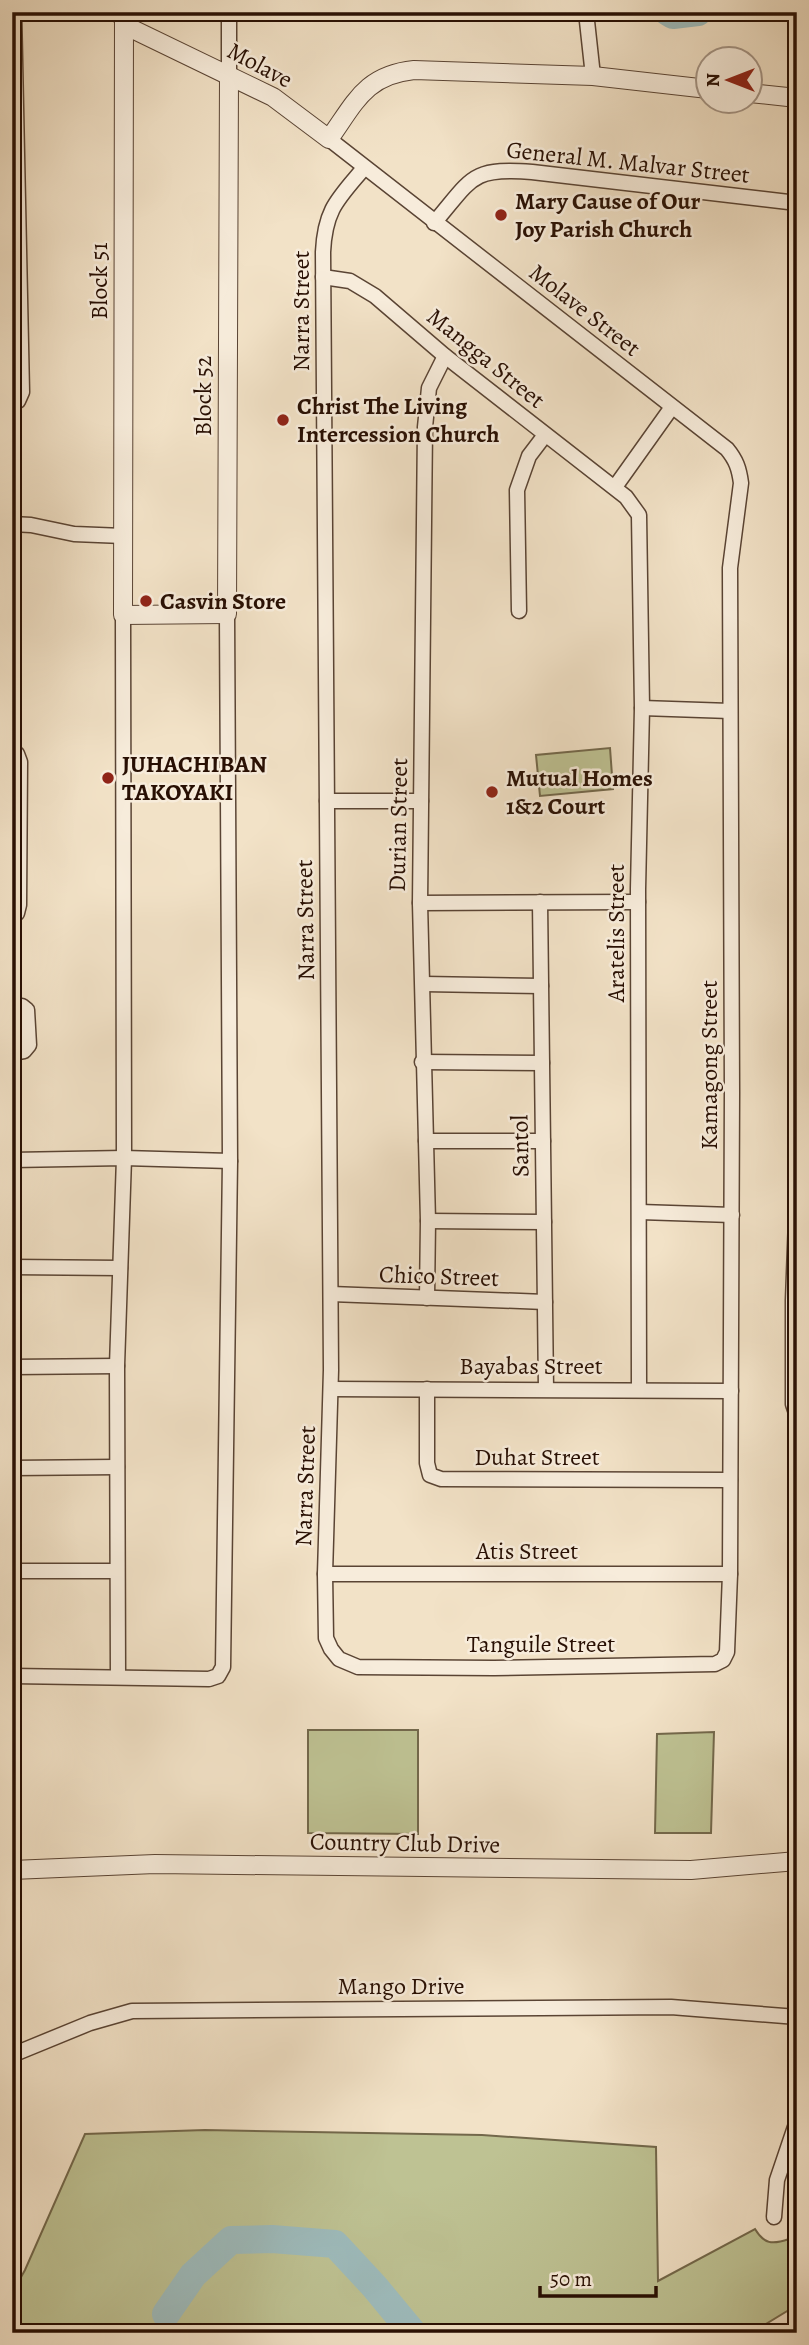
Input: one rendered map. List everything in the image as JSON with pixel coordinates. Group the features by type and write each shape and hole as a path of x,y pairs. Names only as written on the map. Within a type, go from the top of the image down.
{"street":[{"path":"14,12 22,392 15,403"},
{"path":"229,12 229,75"},
{"path":"586,12 593,76"},
{"name":"Molave","path":"122,17 272,97 329,139"},
{"name":"Block 51","path":"122,17 123,615"},
{"path":"329,139 372,83 399,72 414,70 593,76 694,87"},
{"name":"Block 52","path":"227,614 229,75"},
{"path":"764,94 797,98"},
{"name":"Molave Street","path":"329,139 727,449 740,470"},
{"name":"Narra Street","path":"358,1667 339,1659 326,1638 331,1294 323,277 327,216 364,168"},
{"name":"General M. Malvar Street","path":"434,223 468,183 478,175 500,170 797,203"},
{"name":"Mangga Street","path":"323,277 351,281 362,287 445,356 615,487"},
{"name":"Durian Street","path":"427,1298 428,1221 422,1062 424,984 420,903 425,427 429,388 445,356"},
{"path":"615,487 672,407"},
{"path":"519,611 517,490 529,456 545,435"},
{"name":"Kamagong Street","path":"723,1660 729,1642 730,1574 730,568 741,483 740,470"},
{"name":"Aratelis Street","path":"615,487 634,505 639,514 642,708 638,902 639,1389"},
{"path":"12,524 74,534 123,536"},
{"path":"12,1676 209,1679 218,1676 223,1667 230,1161 227,614 123,615 124,1158 117,1366 118,1676"},
{"path":"642,708 730,711"},
{"path":"15,754 20,762 15,913"},
{"path":"327,801 421,801"},
{"name":"Santol","path":"540,902 546,1389"},
{"path":"420,903 638,902"},
{"path":"424,984 541,986"},
{"path":"12,1006 22,1006 27,1010 29,1045 24,1051 12,1054"},
{"path":"422,1062 542,1063"},
{"path":"426,1141 543,1141"},
{"path":"12,1160 124,1158 230,1161"},
{"path":"797,1193 793,1404 797,1416"},
{"path":"640,1212 732,1214"},
{"path":"428,1221 544,1222"},
{"path":"12,1267 120,1268"},
{"name":"Chico Street","path":"331,1294 545,1302"},
{"path":"12,1367 117,1366"},
{"name":"Bayabas Street","path":"331,1389 731,1391"},
{"name":"Duhat Street","path":"427,1389 427,1463 430,1475 441,1479 730,1480"},
{"path":"12,1468 117,1467"},
{"path":"12,1571 116,1571"},
{"name":"Atis Street","path":"325,1574 730,1574"},
{"name":"Tanguile Street","path":"358,1667 706,1665 723,1660"},
{"name":"Country Club Drive","path":"12,1870 155,1864 691,1870 797,1861"},
{"name":"Mango Drive","path":"12,2055 90,2023 132,2011 671,2007 797,2017"},
{"path":"774,2217 777,2180 797,2121"}],"green space":[{"path":"610,748 613,789 540,796 536,755"},
{"path":"308,1730 418,1730 418,1834 308,1833"},
{"path":"714,1732 711,1833 655,1833 657,1734"},
{"path":"205,2130 482,2135 656,2147 658,2281 755,2229 769,2242 789,2239 797,2305 751,2333 12,2333 12,2293 25,2270 85,2134"}],"waterway":[{"path":"668,12 673,15 698,12"},
{"path":"166,2314 193,2275 231,2240 272,2239 335,2244 413,2333"}],"place":[{"name":"Mary Cause of Our Joy Parish Church","path":"501,215"},
{"name":"Christ The Living Intercession Church","path":"283,420"},
{"name":"Casvin Store","path":"146,601"},
{"name":"JUHACHIBAN TAKOYAKI","path":"108,778"},
{"name":"Mutual Homes 1&2 Court","path":"492,792"}]}
